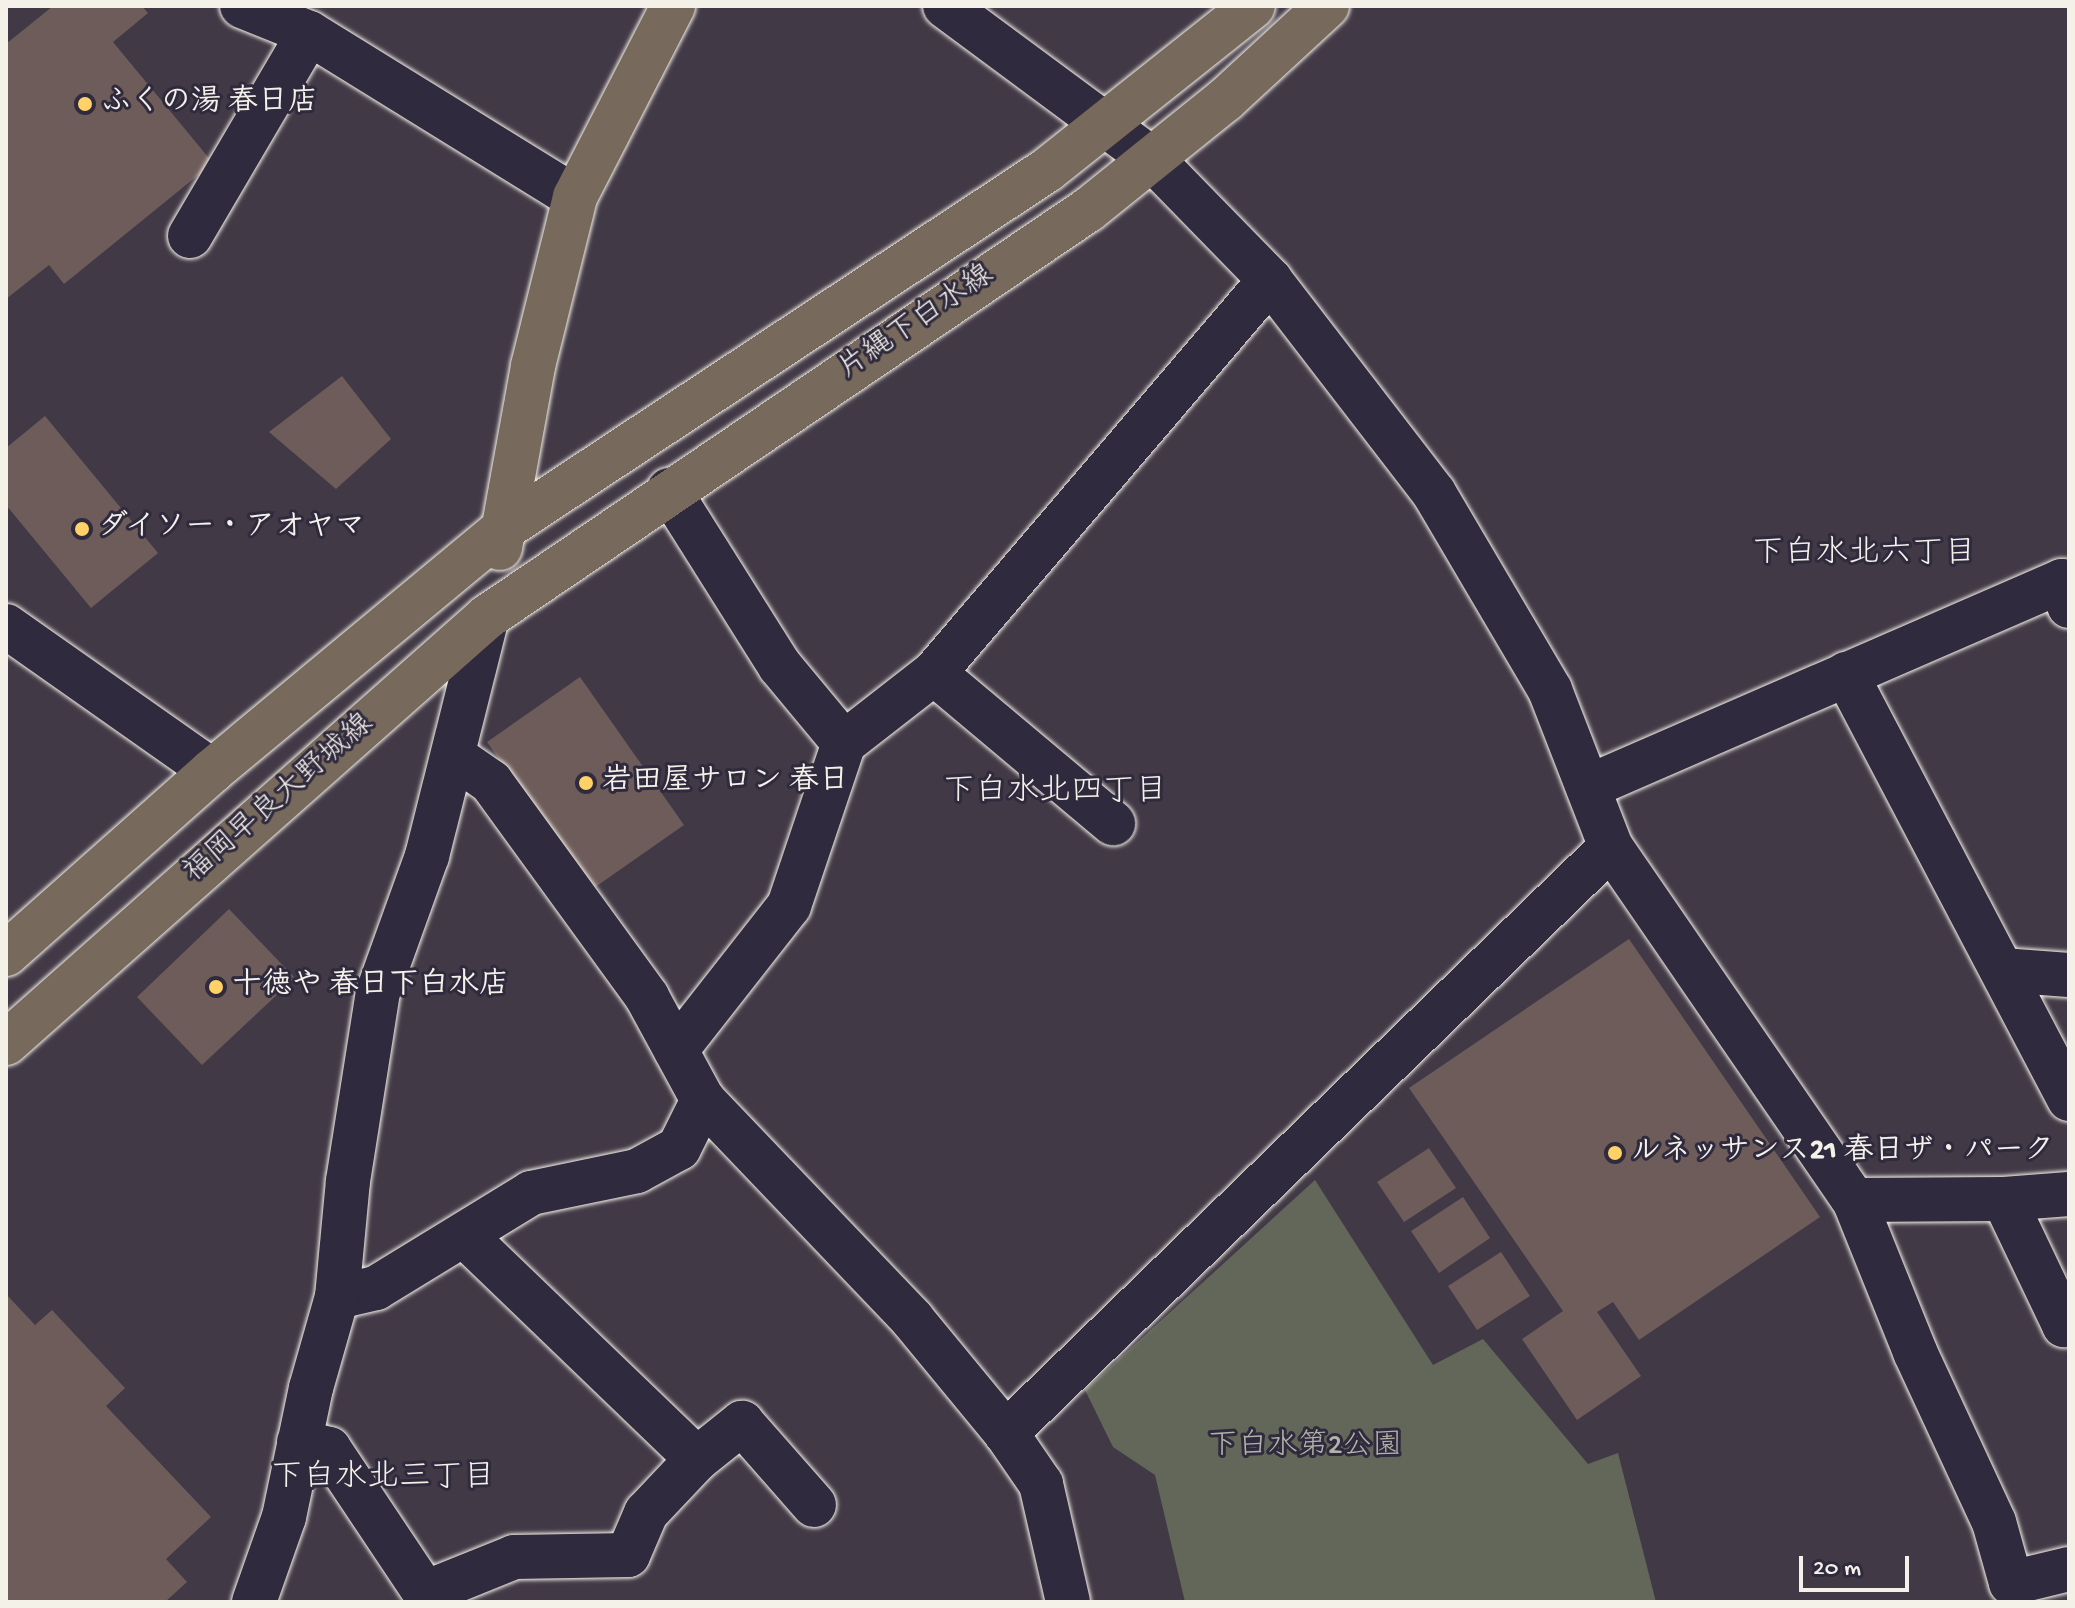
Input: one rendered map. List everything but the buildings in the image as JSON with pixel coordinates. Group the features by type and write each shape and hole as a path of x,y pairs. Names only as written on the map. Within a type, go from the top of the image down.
{"main road":[{"path":"487,617 533,366 575,197 673,6"},
{"name":"片縄下白水線","path":"503,529 1047,170 1253,6"},
{"name":"片縄下白水線","path":"487,617 669,490 1088,210 1152,159 1327,6"},
{"path":"6,954 212,771 503,529"},
{"name":"福岡早良大野城線","path":"6,1043 487,617"}],"street":[{"path":"242,6 309,33 575,197"},
{"path":"945,6 1108,123 1152,159 1270,280 1434,493 1550,690 1611,847 1854,1200 1994,1522 2016,1593 2069,1569"},
{"path":"190,236 309,33"},
{"path":"676,1050 789,906 844,743 934,673 1270,280"},
{"path":"669,490 780,666 844,743"},
{"path":"1588,787 2062,581 2069,606"},
{"path":"254,1602 284,1517 299,1442 337,1297 348,1181 378,992 455,757 487,617"},
{"path":"6,626 212,771"},
{"path":"934,673 1113,823"},
{"path":"1846,674 2069,1099"},
{"path":"455,757 491,782 647,997 703,1100 912,1319 1006,1433 1041,1484 1068,1602"},
{"path":"1006,1433 1611,847"},
{"path":"2002,970 2069,975"},
{"path":"337,1297 376,1288 531,1193 637,1171 679,1148 703,1100"},
{"path":"1854,1200 2004,1199 2069,1194"},
{"path":"2004,1199 2064,1325 2069,1324"},
{"path":"464,1235 697,1459"},
{"path":"299,1442 329,1449 428,1597 514,1557 628,1555 646,1513 697,1459 742,1423 814,1505"}],"green space":[{"name":"下白水第2公園","path":"1315,1180 1433,1365 1483,1339 1588,1464 1618,1453 1656,1602 1185,1602 1155,1475 1113,1447 1085,1390"}],"place":[{"name":"ふくの湯 春日店","path":"85,104"},
{"name":"ダイソー・アオヤマ","path":"82,529"},
{"name":"岩田屋サロン 春日","path":"586,783"},
{"name":"十徳や 春日下白水店","path":"216,987"},
{"name":"ルネッサンス21 春日ザ・パーク","path":"1615,1153"}],"district":[{"name":"下白水北六丁目","path":"1864,555"},
{"name":"下白水北四丁目","path":"1055,793"},
{"name":"下白水北三丁目","path":"383,1479"}]}
